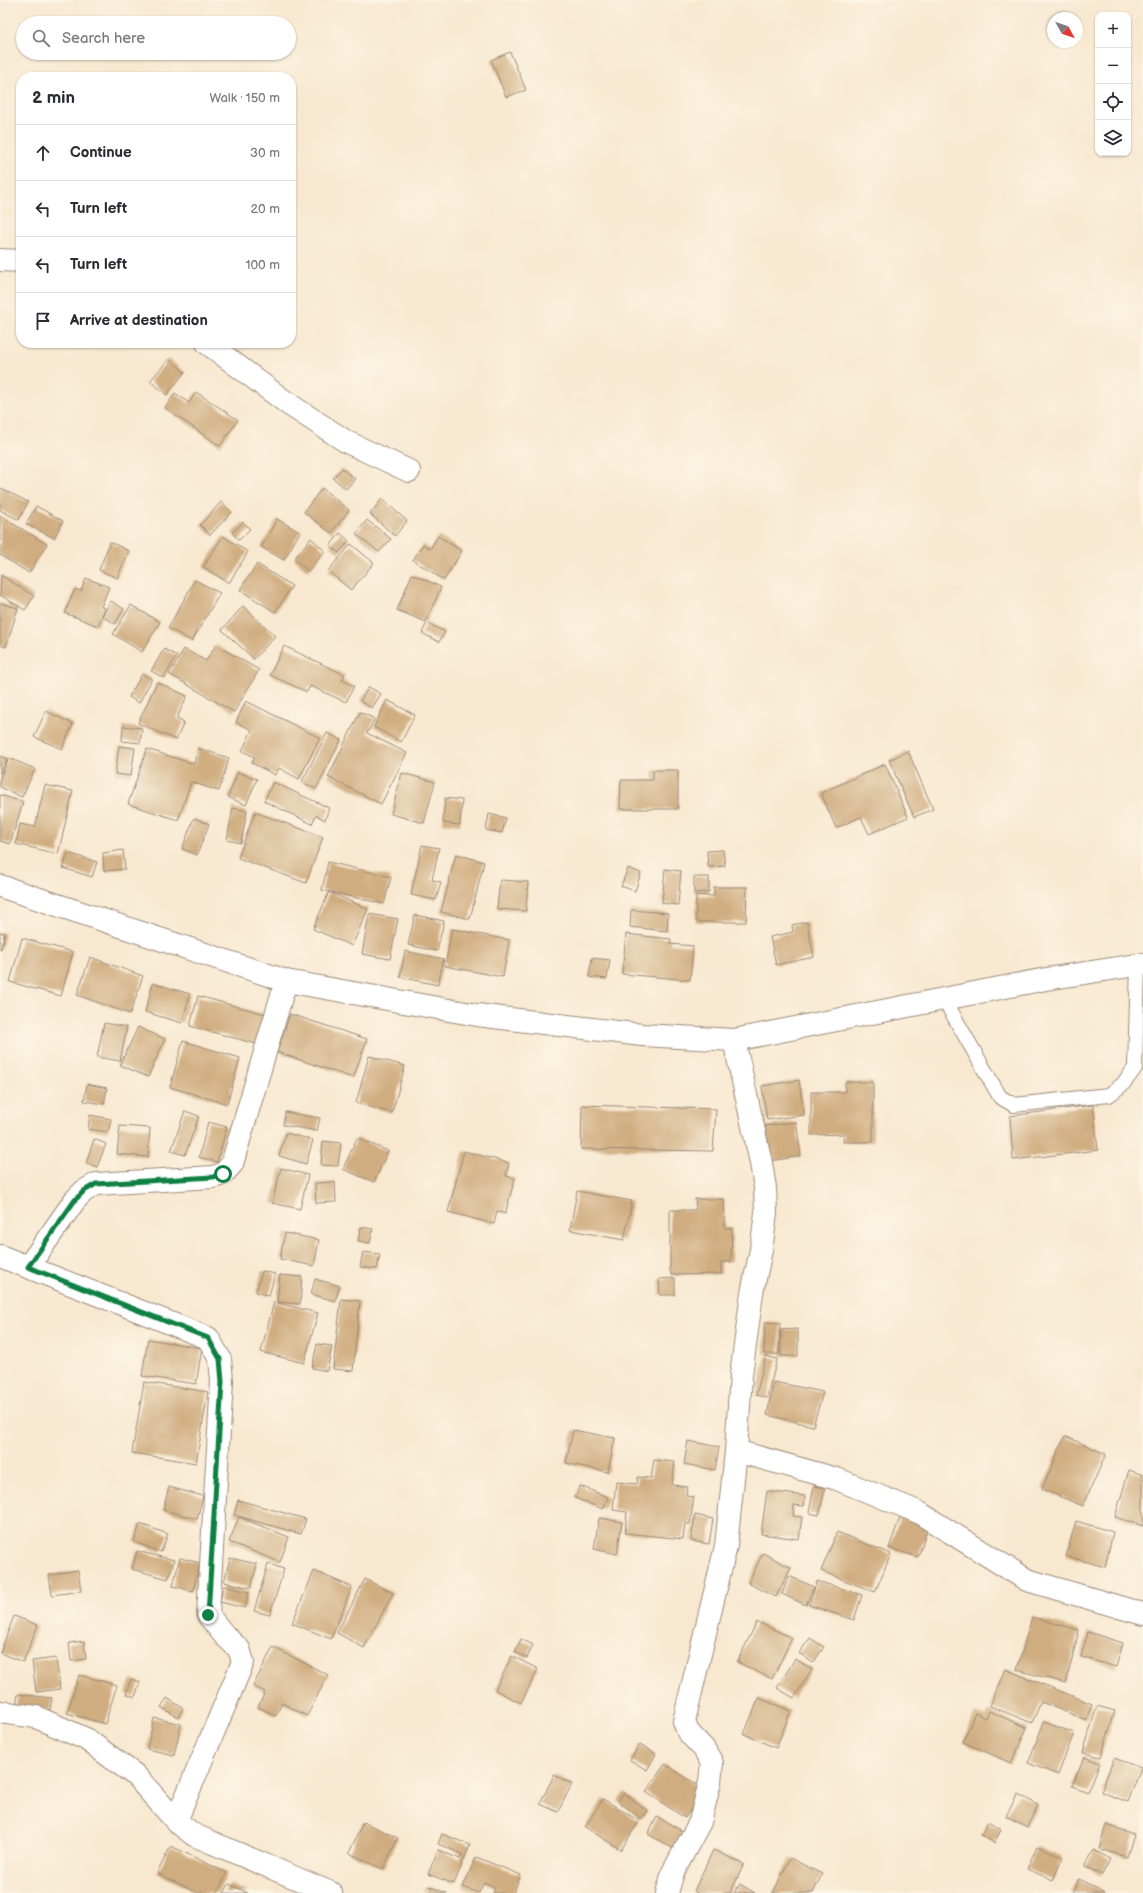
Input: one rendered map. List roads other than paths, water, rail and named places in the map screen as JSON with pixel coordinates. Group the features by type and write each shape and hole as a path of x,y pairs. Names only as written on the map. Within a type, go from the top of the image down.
{"street":[{"path":"0,260 16,261"},
{"path":"214,348 287,403 348,442 409,471"},
{"path":"0,886 286,981 477,1015 642,1035 734,1040 1046,979 1141,964"},
{"path":"28,1267 75,1200 84,1191 96,1184 213,1177 223,1174 228,1169 232,1164 286,981"},
{"path":"667,1893 674,1872 700,1822 710,1782 712,1763 704,1749 688,1732 684,1721 726,1546 736,1451 741,1375 752,1293 761,1250 766,1214 765,1188 761,1163 734,1040"},
{"path":"0,1256 208,1338 220,1359 222,1382 208,1615 224,1636 239,1649 243,1662 176,1821"},
{"path":"736,1451 837,1479 918,1512 1027,1580 1143,1614"},
{"path":"0,1712 36,1718 86,1739 135,1776 176,1821 194,1834 331,1893"}],"lane":[{"path":"944,999 1000,1097 1014,1105 1109,1095 1123,1084 1135,1068 1141,964"}]}
